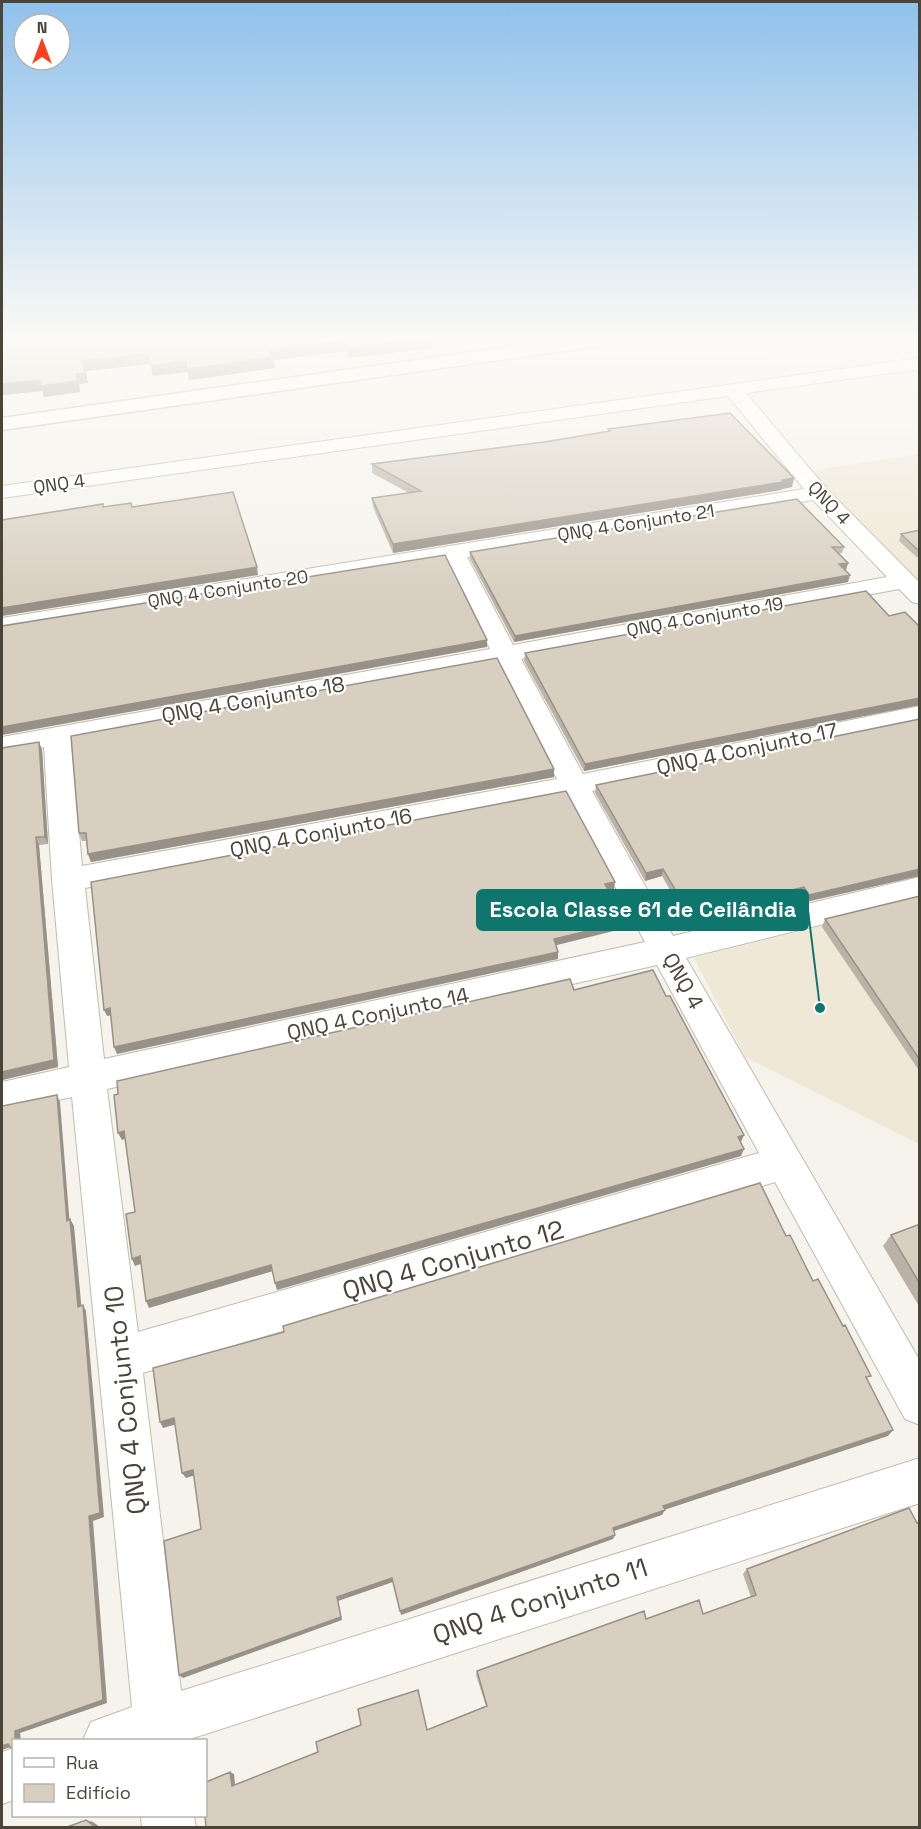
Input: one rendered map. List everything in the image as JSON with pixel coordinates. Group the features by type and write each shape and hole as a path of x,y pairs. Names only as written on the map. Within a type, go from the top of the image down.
{"street":[{"name":"QNQ 4","path":"2,492 485,425"},
{"name":"QNQ 4","path":"762,425 818,493 912,589"},
{"name":"QNQ 4 Conjunto 21","path":"454,553 818,493"},
{"name":"QNQ 4","path":"454,553 575,785 920,1404"},
{"name":"QNQ 4 Conjunto 20","path":"2,625 454,553"},
{"name":"QNQ 4 Conjunto 19","path":"505,654 912,589"},
{"name":"QNQ 4 Conjunto 18","path":"2,746 505,654"},
{"name":"QNQ 4 Conjunto 17","path":"575,785 920,714"},
{"name":"QNQ 4 Conjunto 10","path":"57,736 67,880 121,1358 160,1732"},
{"name":"QNQ 4 Conjunto 16","path":"67,880 575,785"},
{"name":"QNQ 4 Conjunto 14","path":"89,1077 666,950 920,888"},
{"path":"2,1097 89,1077"},
{"name":"QNQ 4 Conjunto 12","path":"121,1358 786,1162"},
{"name":"QNQ 4 Conjunto 11","path":"160,1732 920,1480"},
{"path":"115,1739 160,1732"}],"shaded area":[{"path":"919,454 919,599 797,473"},
{"path":"919,901 919,1144 745,1057 694,958"}],"building":[{"path":"636,425 742,425 794,478 782,480 783,482 393,544 372,498 421,491 372,464 544,442 610,431 608,429"},
{"path":"233,492 257,567 2,608 2,520 103,504 103,507 131,503 132,507"},
{"path":"797,499 844,547 832,547 848,563 839,564 850,575 515,636 470,552"},
{"path":"920,530 920,552 901,534"},
{"path":"445,555 487,640 2,727 2,626"},
{"path":"866,591 889,616 905,612 920,627 920,698 585,764 525,653"},
{"path":"497,658 554,769 88,854 86,833 79,833 71,736"},
{"path":"920,719 920,869 809,895 804,887 762,897 758,891 686,908 663,869 646,873 596,785"},
{"path":"39,742 45,837 36,837 54,1060 2,1072 2,748"},
{"path":"566,791 615,882 605,884 624,922 554,939 558,952 114,1047 110,1008 104,1010 91,882"},
{"path":"920,896 920,1060 825,919"},
{"path":"653,970 666,996 670,996 744,1135 738,1137 744,1149 275,1283 271,1265 146,1301 140,1256 132,1259 126,1214 135,1212 124,1131 118,1133 114,1095 118,1094 117,1081 570,979 574,990"},
{"path":"57,1095 67,1221 70,1219 78,1307 83,1305 100,1513 89,1516 103,1700 15,1731 15,1739 12,1739 11,1748 8,1744 2,1746 2,1106"},
{"path":"760,1183 786,1236 790,1235 813,1281 818,1279 843,1326 845,1325 871,1376 866,1377 893,1430 663,1506 665,1510 613,1528 615,1535 400,1611 392,1578 337,1597 341,1617 179,1675 164,1541 201,1529 193,1470 182,1473 174,1418 160,1422 153,1368 284,1332 283,1326"},
{"path":"920,1224 920,1284 891,1235"},
{"path":"909,1508 917,1523 920,1522 920,1827 206,1827 207,1782 230,1772 232,1786 318,1752 316,1742 361,1725 358,1709 418,1690 427,1730 487,1706 477,1671 644,1611 646,1619 699,1600 703,1614 756,1595 747,1569"},
{"path":"86,1820 95,1827 67,1827"}],"place":[{"name":"Escola Classe 61 de Ceilândia","path":"820,1008"}]}
